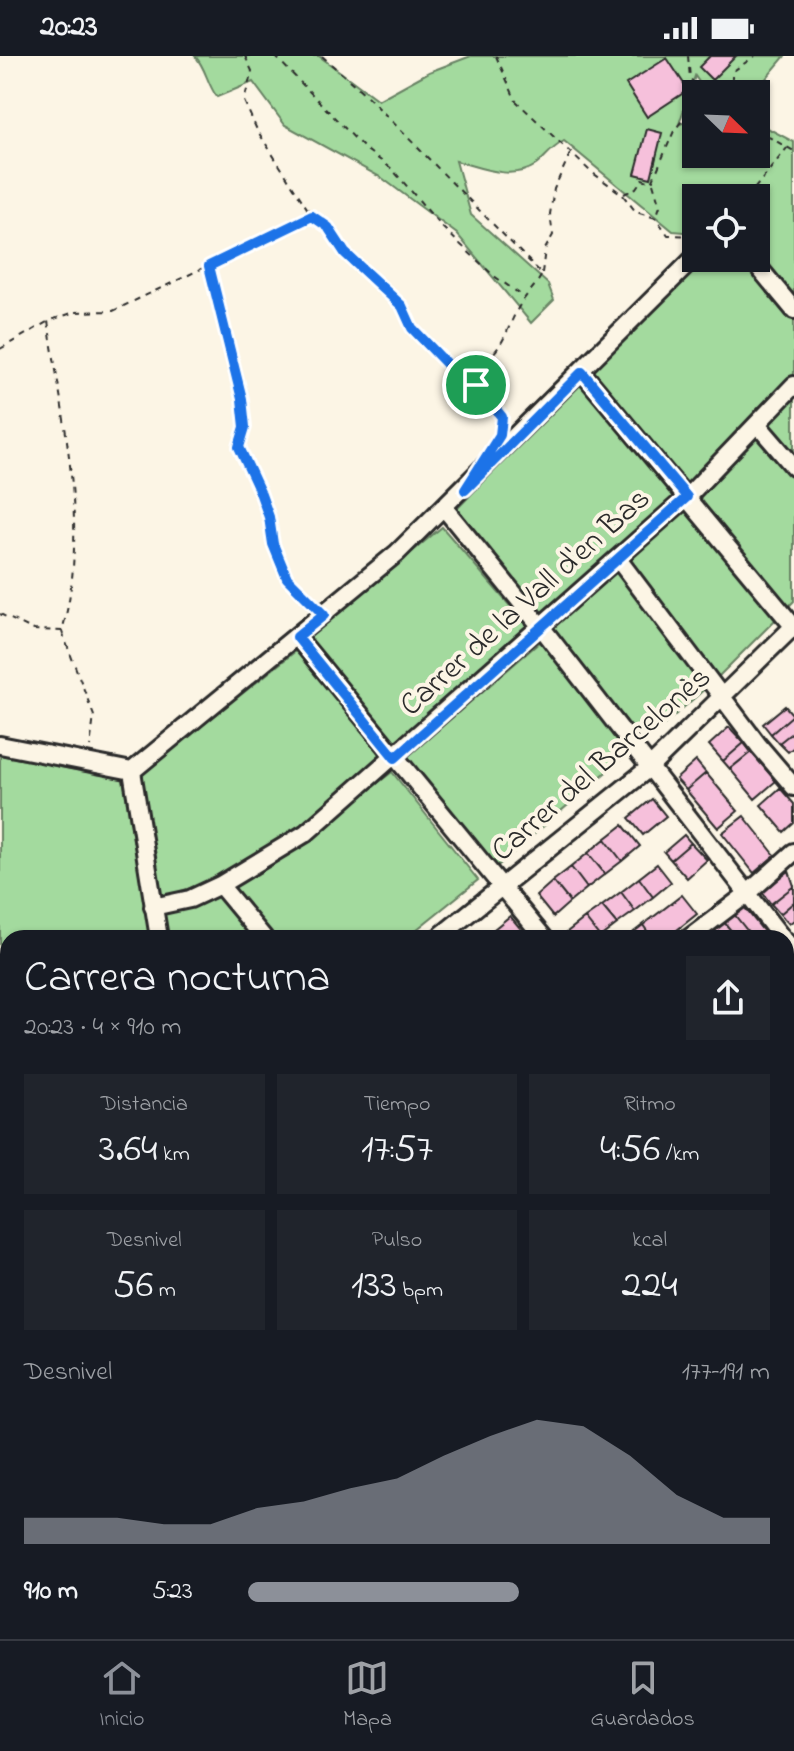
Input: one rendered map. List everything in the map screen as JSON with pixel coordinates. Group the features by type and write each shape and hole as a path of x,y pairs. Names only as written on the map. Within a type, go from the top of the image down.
{"street":[{"path":"132,771 324,615 445,509 682,270"},
{"path":"763,272 794,310"},
{"path":"582,372 794,626"},
{"name":"Carrer de la Vall d'en Bas","path":"153,907 190,899 220,885 306,833 395,758 687,497 794,385"},
{"path":"757,424 794,467"},
{"path":"445,509 542,628 776,930"},
{"path":"618,559 794,787"},
{"name":"Carrer del Barcelonès","path":"448,930 649,768 724,698 794,626"},
{"path":"297,637 537,930"},
{"path":"0,745 132,771"},
{"path":"132,771 157,930"},
{"path":"700,930 747,894 794,852"},
{"path":"220,885 257,930"}],"path":[{"path":"245,56 252,71 244,101 257,130 312,216 328,227 345,253 402,306 412,328 445,366 456,371 468,386 476,385"},
{"path":"275,56 364,148 392,169 443,228 494,276 524,297"},
{"path":"322,56 366,95 542,274"},
{"path":"496,56 516,101 571,154 623,195 636,212 656,218 668,235 682,236"},
{"path":"688,56 692,80"},
{"path":"732,80 732,72 755,56"},
{"path":"656,218 660,206 652,182 674,131 682,121"},
{"path":"770,138 794,151"},
{"path":"758,184 787,148"},
{"path":"476,385 483,362 493,355 510,330 524,297 534,290 542,274 545,249 553,235 550,214 554,189 571,154"},
{"path":"623,195 636,188 642,179 652,182"},
{"path":"0,349 48,322 75,312 113,311 312,216"},
{"path":"209,266 242,399 245,427 239,447 265,504 273,544 287,578 324,615"},
{"path":"48,322 75,516 68,610 62,631 94,716 88,762"},
{"path":"476,385 502,417 500,435"},
{"path":"0,614 34,630 62,631"}],"green space":[{"path":"195,56 319,56 378,100 429,72 471,56 785,56 765,80 698,80 695,76 694,80 682,80 679,124 682,123 682,168 770,168 770,129 794,142 794,296 770,268 770,184 682,184 682,232 673,231 564,141 536,165 517,172 497,172 456,161 471,215 548,284 554,300 531,323 457,234 382,178 285,125 253,82 217,97"},
{"path":"689,272 755,272 794,318 794,601 715,680 644,742 452,514"},
{"path":"442,527 529,628 394,747 307,639"},
{"path":"541,641 628,753 494,869 403,760"},
{"path":"297,650 384,759 299,827 218,879 160,898 140,775"},
{"path":"0,755 123,779 149,930 0,930"},
{"path":"392,772 478,880 416,930 265,930 229,886 313,834"},
{"path":"219,890 250,930 164,930 160,912"}],"building":[{"path":"710,56 736,56 712,80 699,67"},
{"path":"667,58 682,81 682,94 647,117 626,84"},
{"path":"647,129 662,133 651,178 635,174"},
{"path":"785,706 793,715 771,734 763,724"},
{"path":"793,715 794,731 779,743 771,734"},
{"path":"729,727 744,743 723,761 709,745"},
{"path":"794,731 794,747 788,752 779,743"},
{"path":"744,743 751,752 730,769 723,761"},
{"path":"751,752 776,781 755,799 730,769"},
{"path":"696,761 706,773 686,790 676,779"},
{"path":"706,773 738,811 718,828 686,790"},
{"path":"780,788 794,804 794,823 784,832 761,805"},
{"path":"652,799 666,816 643,835 629,818"},
{"path":"744,816 775,855 754,873 722,833"},
{"path":"623,825 640,846 622,861 605,839"},
{"path":"684,835 691,843 671,860 664,852"},
{"path":"605,839 622,861 605,874 588,853"},
{"path":"691,843 707,860 687,878 671,860"},
{"path":"588,853 605,874 587,888 571,867"},
{"path":"657,864 671,882 653,897 639,878"},
{"path":"571,867 587,888 570,902 553,881"},
{"path":"789,871 794,886 771,904 762,892"},
{"path":"639,878 653,897 635,911 621,892"},
{"path":"553,881 570,902 553,917 536,896"},
{"path":"794,886 794,902 780,914 771,904"},
{"path":"621,892 635,911 617,924 602,906"},
{"path":"682,895 697,914 677,930 646,930 643,925"},
{"path":"794,902 794,920 789,924 780,914"},
{"path":"602,906 617,924 609,930 594,930 585,918"},
{"path":"744,907 762,930 747,930 734,914"},
{"path":"734,914 747,930 730,930 724,922"},
{"path":"510,916 522,930 493,930"},
{"path":"585,918 594,930 570,930"},
{"path":"724,922 730,930 715,930"}],"route":[{"path":"312,216 328,227 345,253 402,306 412,328 445,366 456,371 468,386 476,385 502,417 500,435 465,490 582,372 687,497 395,758 297,637 324,615 287,578 273,544 269,517 260,492 239,447 245,427 242,399 209,266 312,216"}]}
